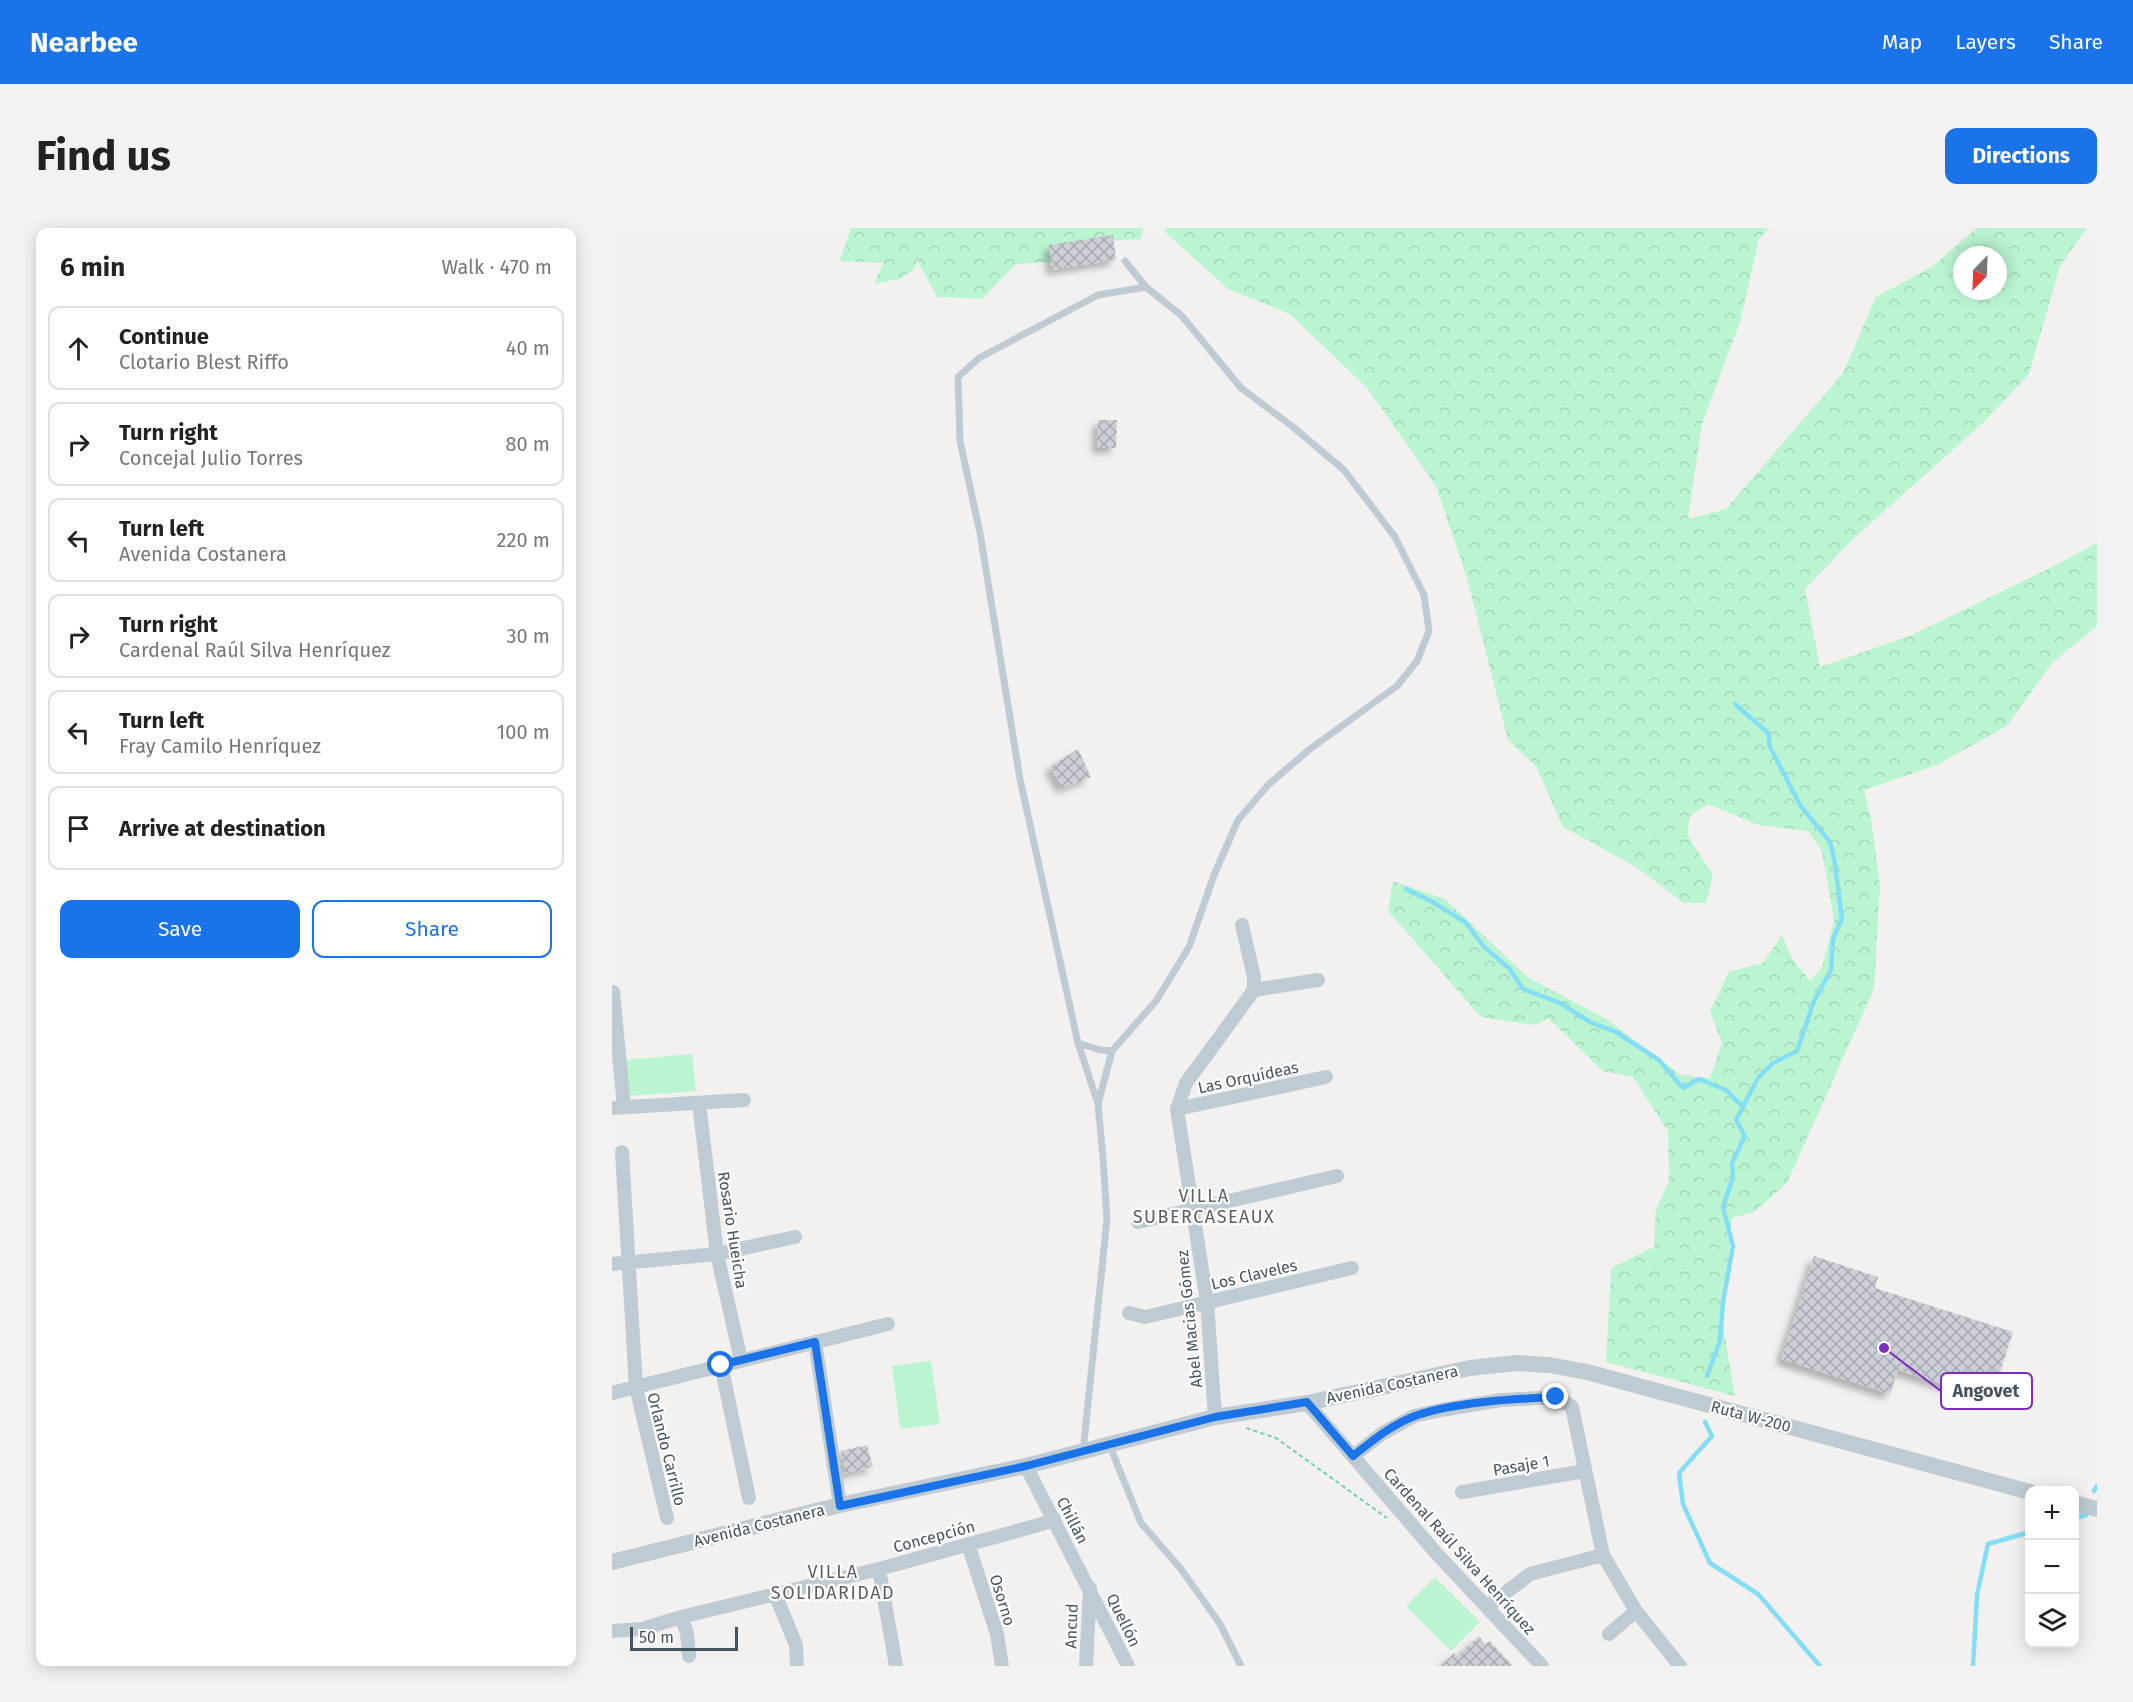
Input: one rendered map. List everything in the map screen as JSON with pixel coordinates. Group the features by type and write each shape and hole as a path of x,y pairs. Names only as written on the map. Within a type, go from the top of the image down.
{"street":[{"path":"1242,925 1254,976 1254,990 1318,980"},
{"name":"Abel Macias Gómez","path":"1215,1417 1207,1302 1177,1109 1186,1083 1254,990"},
{"path":"614,992 618,1107 744,1100"},
{"name":"Las Orquídeas","path":"1177,1109 1326,1077"},
{"name":"Rosario Hueicha","path":"699,1103 717,1254 741,1360"},
{"name":"Orlando Carrillo","path":"622,1152 636,1387 667,1518"},
{"path":"1138,1222 1337,1176"},
{"path":"612,1264 717,1254 795,1237"},
{"name":"Los Claveles","path":"1129,1313 1145,1317 1352,1268"},
{"path":"612,1393 888,1324"},
{"path":"815,1342 840,1506"},
{"name":"Ruta W-200","path":"1470,1368 1516,1363 1549,1365 1587,1372 2025,1491"},
{"path":"721,1365 749,1498"},
{"name":"Avenida Costanera","path":"612,1562 840,1506 1026,1466 1215,1417 1307,1402 1470,1368"},
{"path":"1353,1456 1383,1433 1414,1416 1501,1400 1556,1397 1572,1407 1603,1555 1636,1611 1680,1666"},
{"name":"Cardenal Raúl Silva Henríquez","path":"1307,1402 1437,1554 1542,1666"},
{"name":"Chillán","path":"1026,1466 1090,1588"},
{"name":"Pasaje 1","path":"1462,1492 1585,1471"},
{"path":"2079,1504 2097,1509"},
{"name":"Concepción","path":"612,1631 642,1629 681,1617 879,1569 1054,1519"},
{"name":"Osorno","path":"968,1544 997,1634 1002,1666"},
{"path":"1487,1607 1530,1574 1603,1555"},
{"path":"879,1569 896,1666"},
{"name":"Ancud","path":"1086,1666 1090,1588"},
{"name":"Quellón","path":"1090,1588 1128,1666"},
{"path":"775,1594 796,1645 797,1666"},
{"path":"1609,1634 1636,1611"},
{"path":"681,1617 687,1633 689,1656"}],"lane":[{"path":"1098,1104 1112,1051 1156,1001 1189,947 1214,875 1238,820 1269,784 1285,770 1310,749 1397,686 1417,661 1429,631 1424,595 1395,537 1344,470 1293,427 1241,388 1182,316 1146,287 1125,261"},
{"path":"1086,1450 1084,1442 1107,1219 1098,1104 1078,1043 1020,779 980,533 960,441 958,377 979,358 1098,295 1146,287"},
{"path":"1078,1043 1112,1051"},
{"path":"1108,1444 1142,1523 1181,1569 1220,1624 1241,1666"}],"path":[{"path":"1246,1428 1276,1438 1389,1520"}],"green space":[{"path":"851,228 1143,228 1141,239 1106,241 1069,261 1016,264 982,299 937,297 917,260 914,270 899,279 874,284 883,263 840,261"},
{"path":"1166,228 1769,228 1759,239 1740,322 1702,424 1688,519 1726,509 1843,373 1876,297 1933,266 1953,249 1953,300 2007,300 2007,246 1956,246 1977,228 2087,228 2060,266 2029,374 1985,421 1851,541 1805,589 1820,667 1912,635 2097,543 2097,626 2052,663 2007,726 1937,765 1864,790 1871,818 1880,886 1874,989 1787,1183 1754,1212 1732,1218 1723,1325 1735,1396 1606,1362 1611,1268 1654,1247 1656,1209 1669,1181 1668,1131 1633,1077 1603,1071 1548,1018 1535,1025 1481,1017 1388,911 1393,881 1445,899 1529,978 1606,1019 1681,1075 1710,1078 1722,1043 1710,1011 1729,972 1763,963 1782,935 1791,957 1810,981 1822,968 1834,921 1822,851 1808,831 1758,825 1708,804 1689,817 1688,836 1713,875 1706,903 1684,903 1636,867 1563,827 1536,766 1508,740 1467,578 1436,486 1368,389 1290,314 1228,289 1164,231"},
{"path":"692,1054 696,1091 628,1096 624,1060"},
{"path":"931,1361 940,1424 900,1429 892,1366"},
{"path":"1435,1577 1480,1622 1451,1651 1406,1606"}],"building":[{"path":"1113,235 1116,260 1052,270 1049,245"},
{"path":"1098,420 1117,420 1116,448 1097,448"},
{"path":"1078,749 1091,777 1062,788 1050,767"},
{"path":"1814,1256 1878,1277 1875,1288 2013,1332 1991,1400 1898,1370 1890,1394 1781,1359"},
{"path":"867,1445 873,1467 844,1474 841,1451"},
{"path":"1479,1636 1485,1644 1490,1641 1513,1666 1441,1666 1454,1653 1457,1656"}],"waterway":[{"path":"1707,1376 1720,1341 1723,1302 1733,1246 1723,1207 1733,1177 1732,1163 1745,1136 1736,1120 1758,1078 1773,1063 1797,1051 1814,1001 1831,970 1833,939 1842,919 1830,842 1800,805 1770,747 1768,733 1735,704"},
{"path":"1406,889 1465,922 1485,948 1509,968 1523,989 1560,1003 1590,1022 1616,1032 1659,1060 1683,1088 1699,1079 1726,1090 1743,1107"},
{"path":"1705,1422 1712,1436 1679,1473 1683,1504 1710,1563 1758,1594 1820,1666"},
{"path":"2094,1491 2097,1486"},
{"path":"2079,1517 2086,1515"},
{"path":"1973,1666 1977,1595 1988,1544 2025,1533"}],"place":[{"name":"Angovet","path":"1884,1348"}],"district":[{"name":"VILLA SUBERCASEAUX","path":"1204,1206"},
{"name":"VILLA SOLIDARIDAD","path":"833,1582"}],"route":[{"path":"721,1365 815,1342 840,1506 1026,1466 1215,1417 1307,1402 1318,1418 1353,1456 1383,1433 1414,1416 1501,1400 1556,1397"}]}
